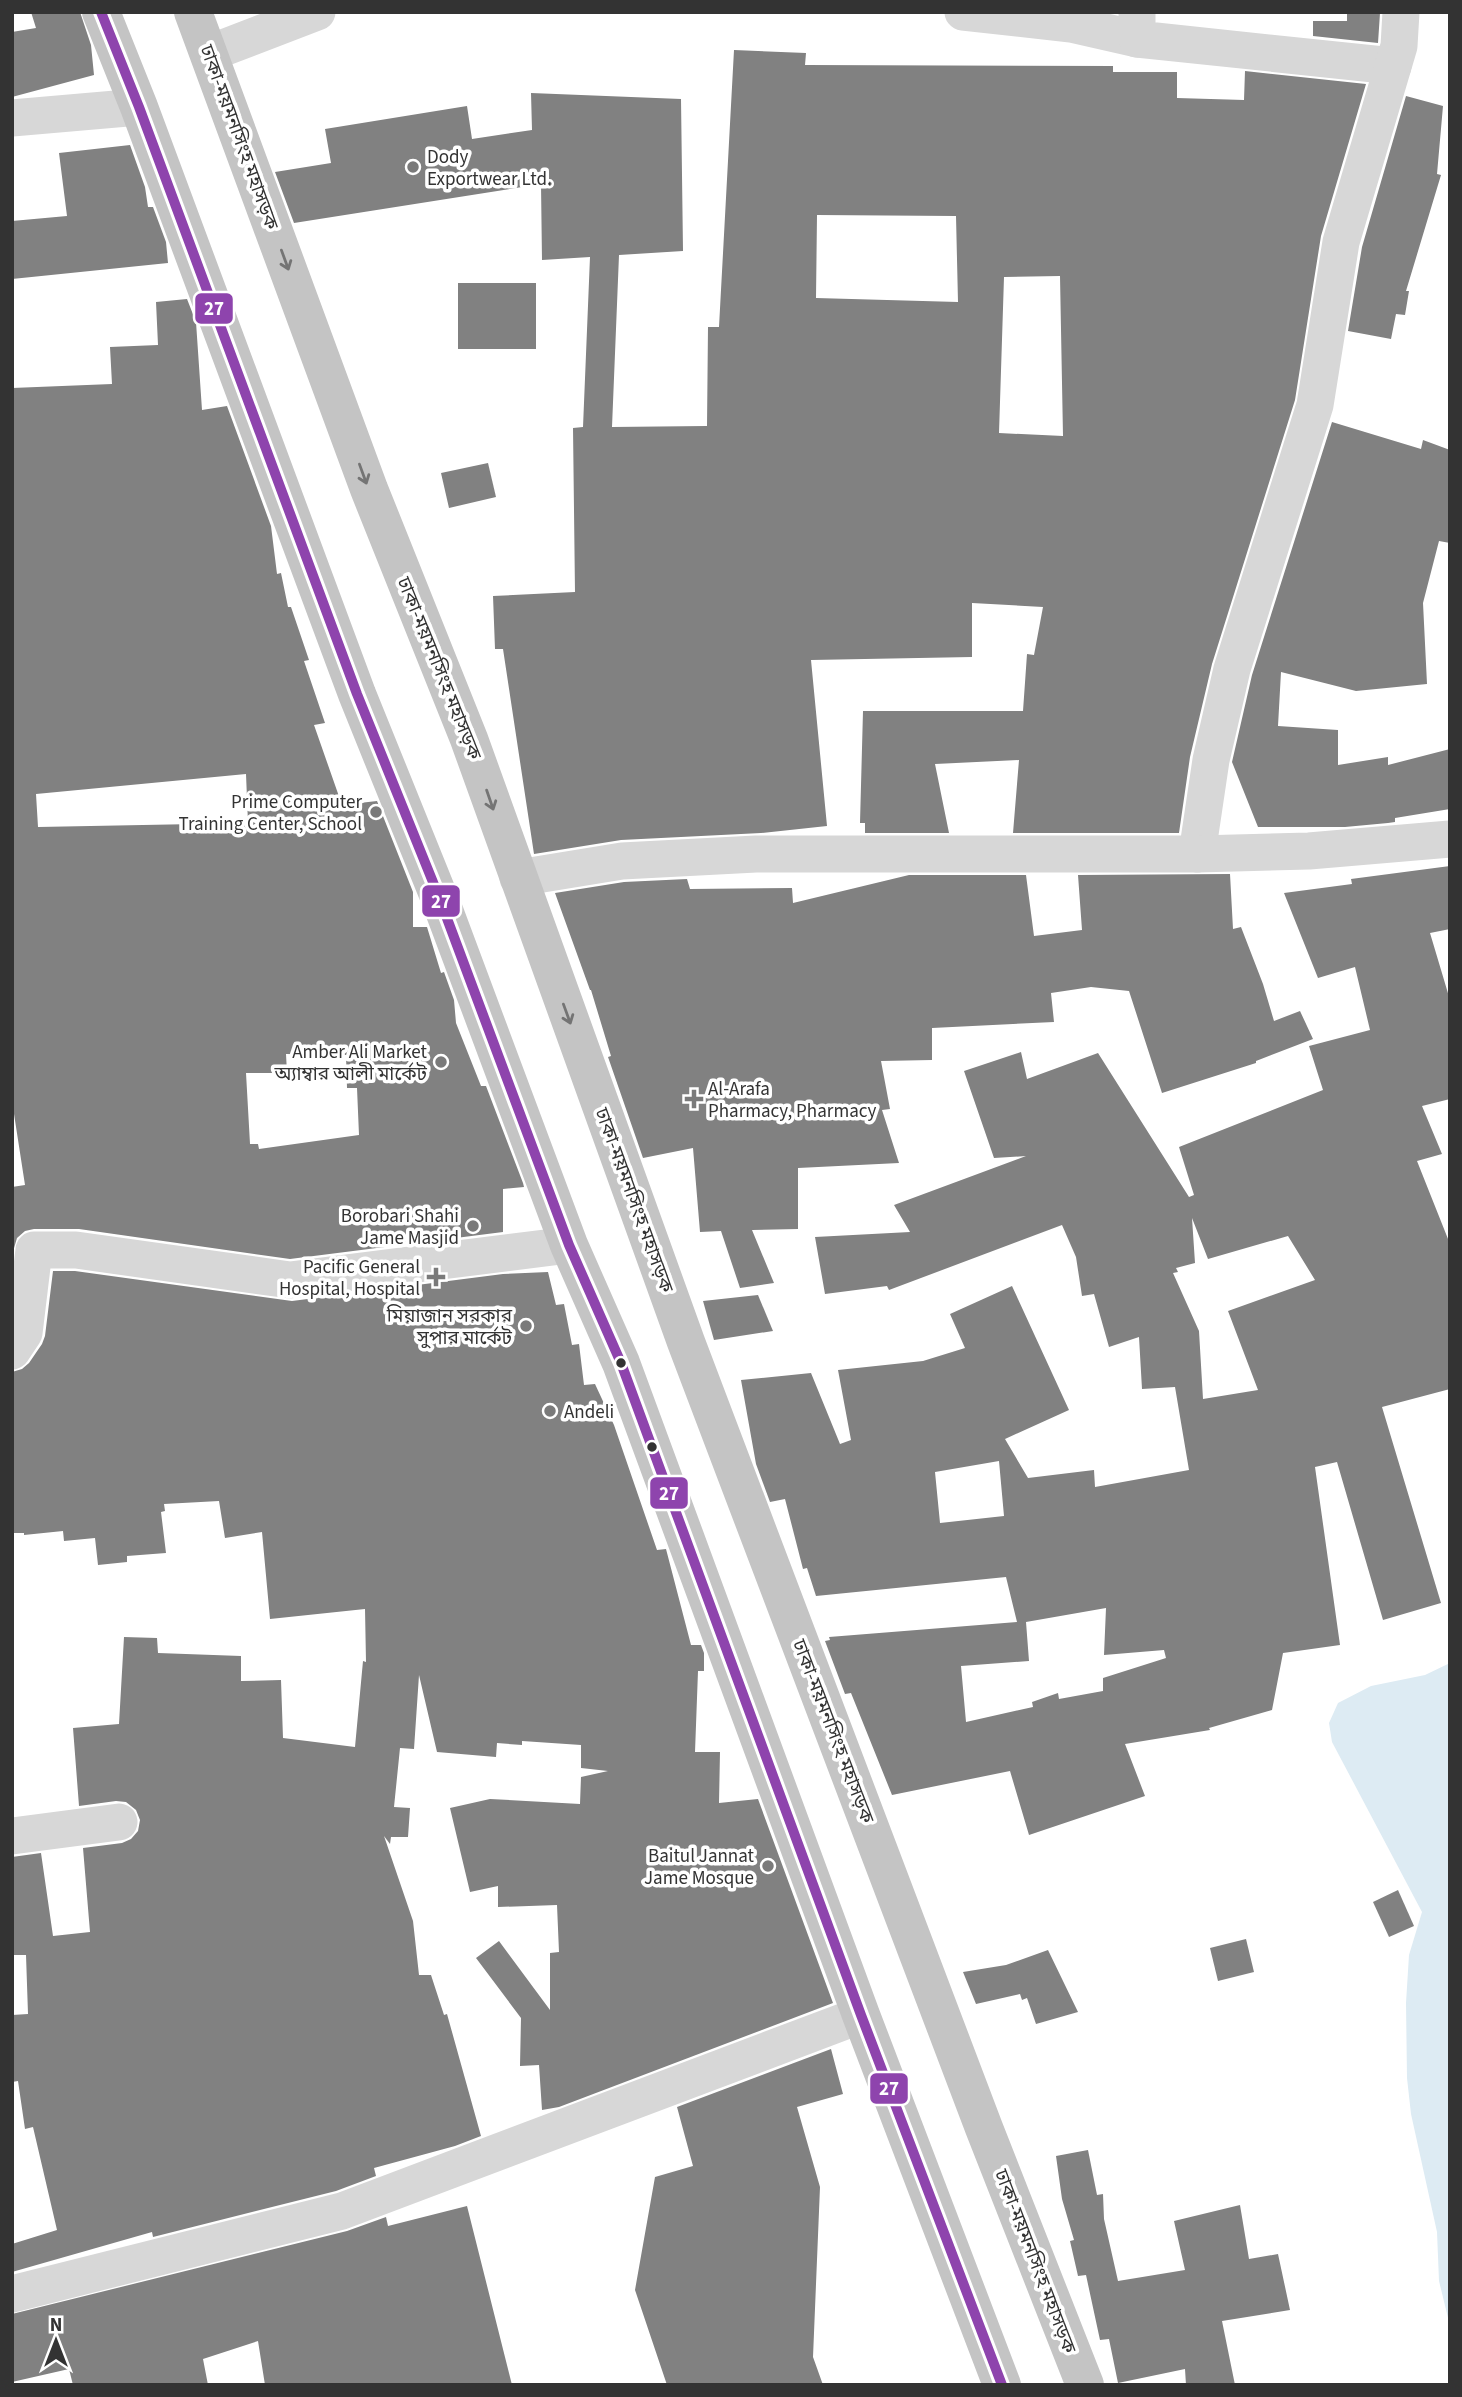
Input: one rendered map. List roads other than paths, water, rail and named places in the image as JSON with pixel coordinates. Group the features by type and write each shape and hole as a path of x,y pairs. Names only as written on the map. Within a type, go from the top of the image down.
{"highway":[{"path":"102,12 357,694 439,897 569,1245 621,1363 1002,2385"},
{"name":"ঢাকা-ময়মনসিংহ মহাসড়ক","path":"193,12 369,489 469,739 686,1342 979,2115 1085,2385"}],"street":[{"path":"210,53 317,12"},
{"path":"963,12 1071,24 1137,26 1393,66"},
{"path":"1197,853 1211,761 1232,669 1315,405 1341,242 1399,46 1401,12"},
{"path":"12,118 139,107"},
{"path":"517,878 622,861 756,853 1308,851 1450,839"},
{"path":"16,1339 34,1250 76,1250 290,1280 569,1245"},
{"path":"12,1836 118,1822"},
{"path":"12,2294 342,2211 862,2015"}],"place":[{"name":"Dody Exportwear Ltd.","path":"413,167"},
{"name":"Prime Computer Training Center, School","path":"376,812"},
{"name":"Amber Ali Market অ্যাম্বার আলী মার্কেট","path":"441,1062"},
{"name":"Al-Arafa Pharmacy, Pharmacy","path":"694,1099"},
{"name":"Borobari Shahi Jame Masjid","path":"473,1226"},
{"name":"Pacific General Hospital, Hospital","path":"436,1277"},
{"name":"মিয়াজান সরকার সুপার মার্কেট","path":"526,1326"},
{"name":"Andeli","path":"550,1411"},
{"name":"Baitul Jannat Jame Mosque","path":"768,1866"}]}
